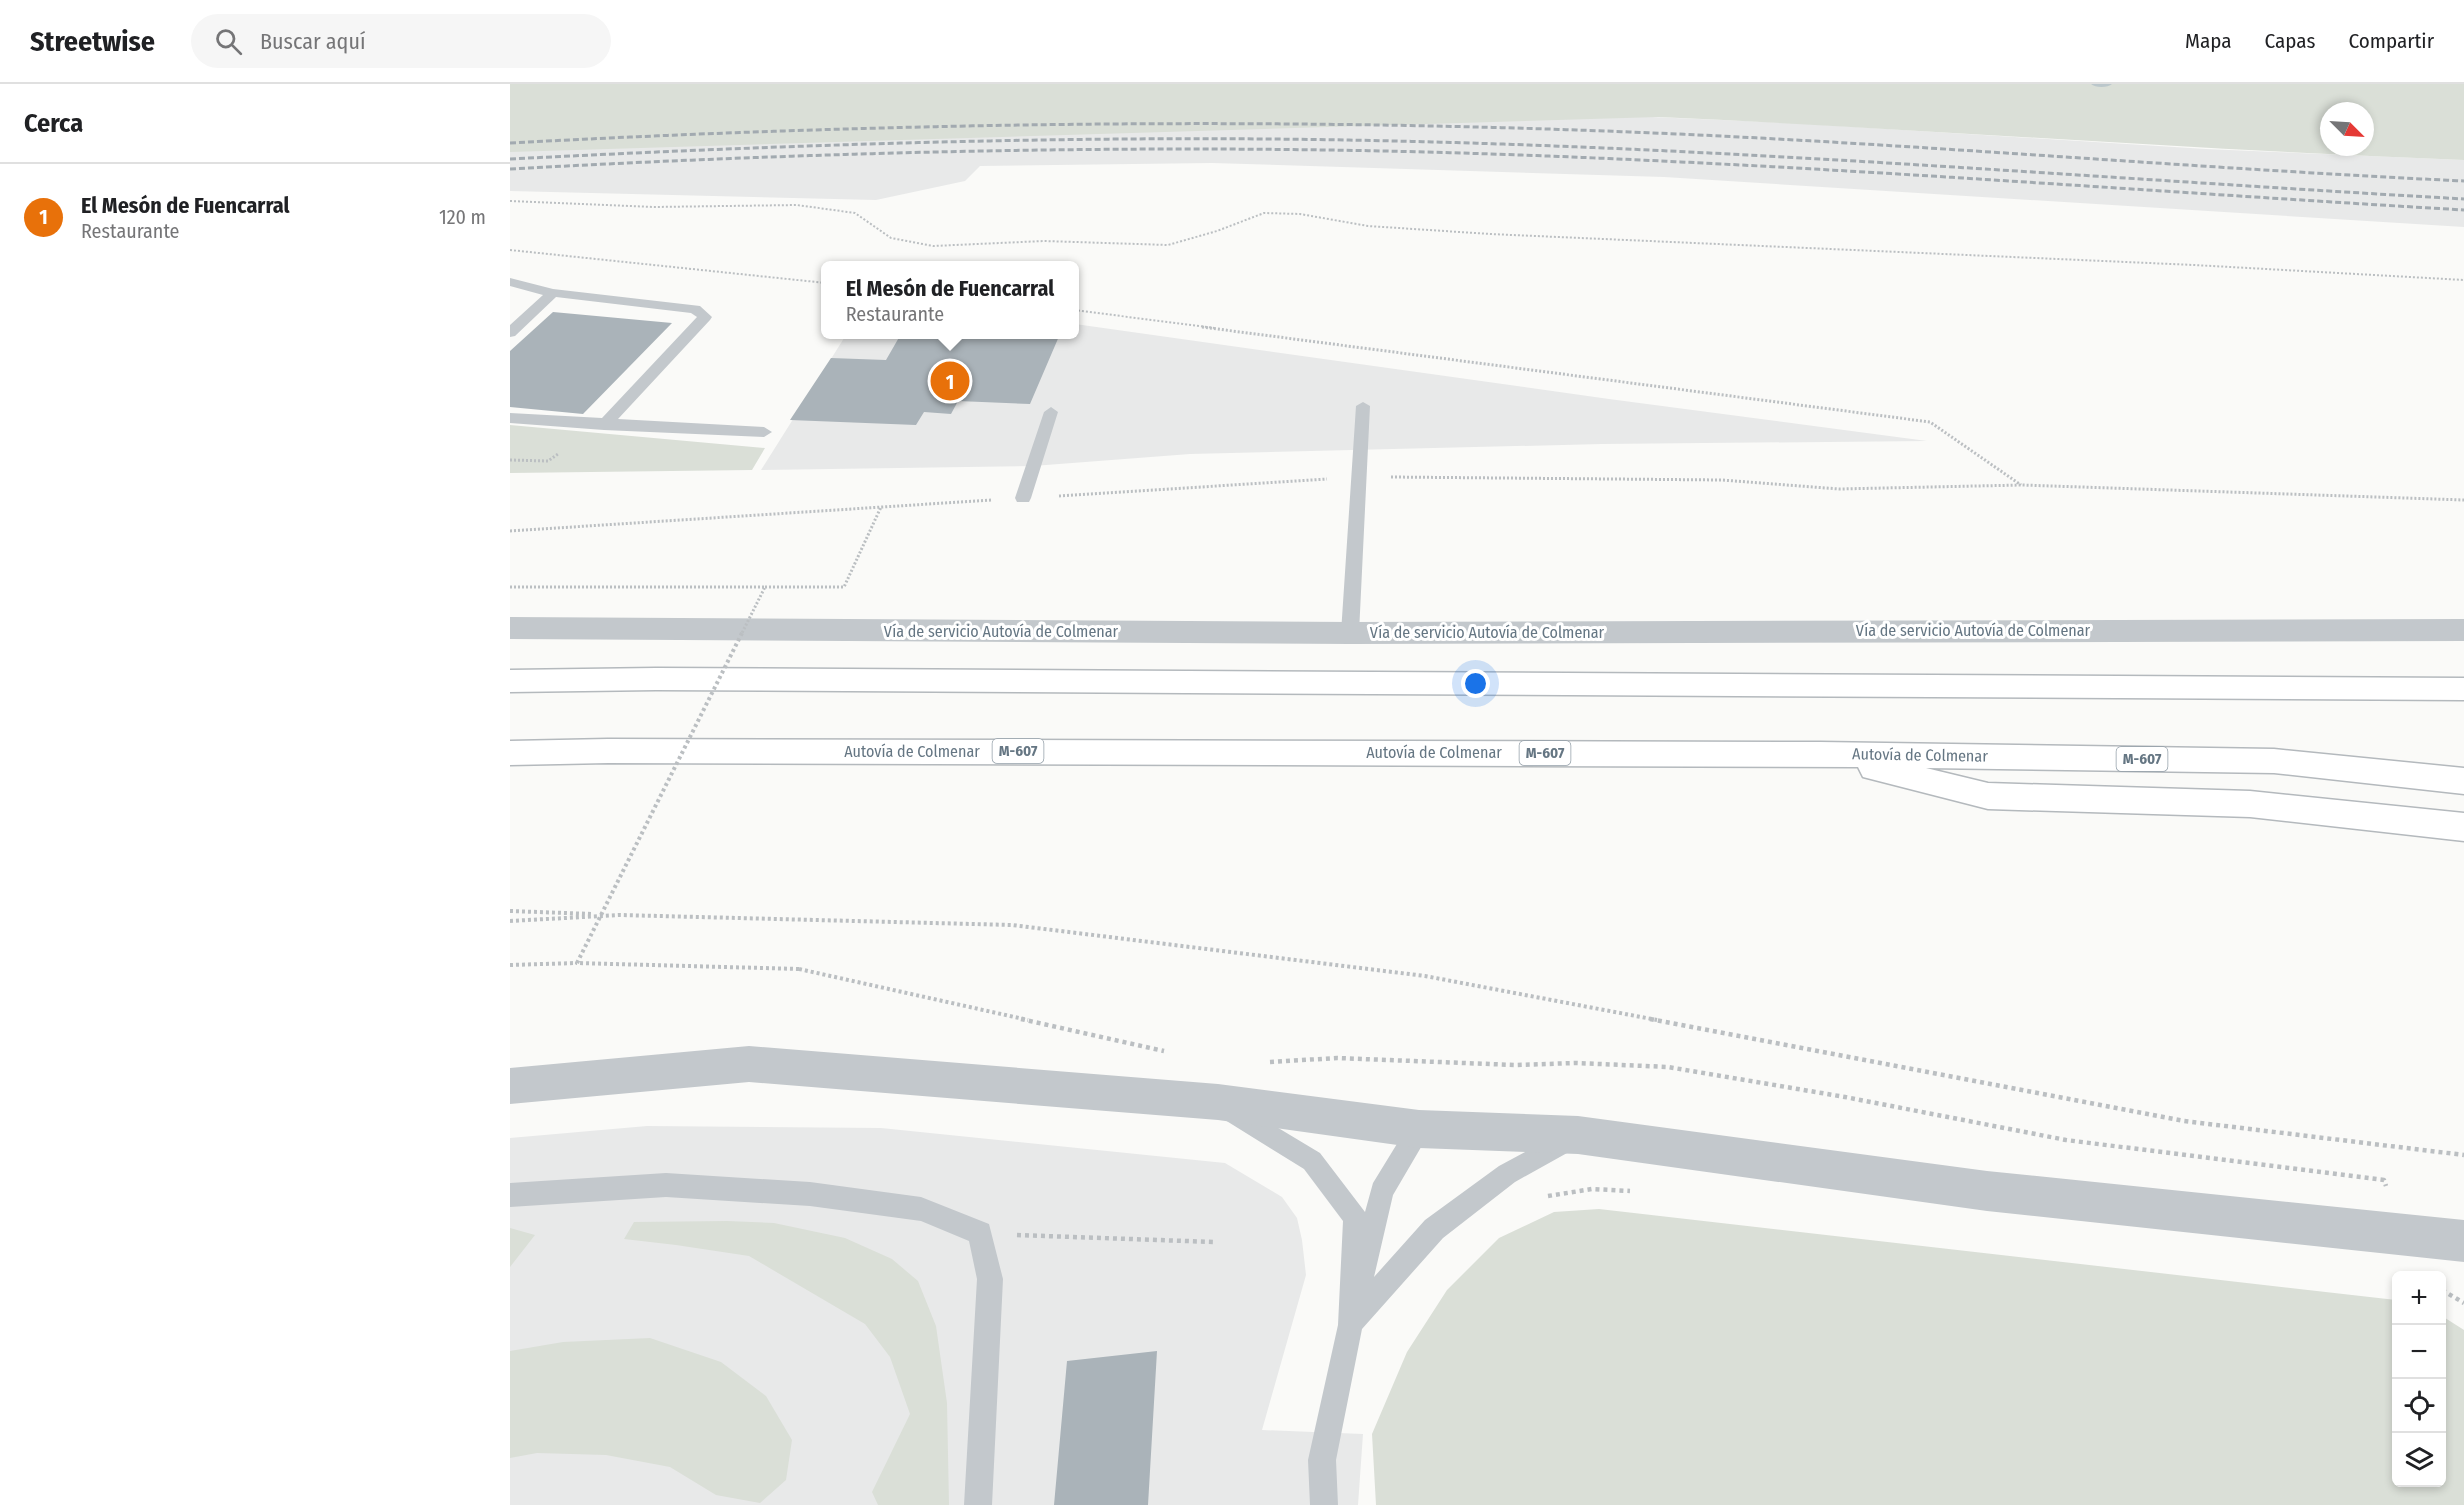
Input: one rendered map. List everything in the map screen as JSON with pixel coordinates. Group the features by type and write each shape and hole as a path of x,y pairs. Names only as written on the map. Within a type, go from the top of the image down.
{"highway":[{"path":"510,681 668,679 2464,689"},
{"name":"Autovía de Colmenar","path":"510,753 632,751 1820,754 2274,761 2464,781"},
{"path":"1820,754 1988,796 2250,804 2464,827"}],"street":[{"name":"Vía de servicio Autovía de Colmenar","path":"510,628 1350,633 2464,630"},
{"path":"510,1086 749,1064 1218,1102 1419,1129 1578,1135 1987,1191 2464,1241"}],"lane":[{"path":"510,282 553,293 695,309 705,317 604,425"},
{"path":"510,333 553,293"},
{"path":"1350,633 1363,406"},
{"path":"1023,498 1051,412"},
{"path":"510,418 604,425 764,432"},
{"path":"1218,1102 1312,1161 1355,1217 1350,1324"},
{"path":"1324,1505 1322,1460 1350,1324 1382,1191 1419,1129"},
{"path":"1350,1324 1434,1229 1507,1174 1578,1135"},
{"path":"510,1196 666,1185 810,1194 921,1209 980,1233 990,1279 978,1505"}],"path":[{"path":"510,201 654,207 797,205 855,213 891,238 933,246 1044,241 1168,245 1217,231 1264,213 1288,214 1368,226 1478,233 2194,265 2464,280"},
{"path":"510,250 821,283"},
{"path":"1079,311 1930,422 2022,485"},
{"path":"510,531 1359,477 1722,480 1839,489 2022,485 2464,500"},
{"path":"510,587 844,587 881,507"},
{"path":"577,963 765,587"},
{"path":"510,911 1012,926 1425,976 2184,1120 2464,1155"},
{"path":"510,921 620,915"},
{"path":"510,965 577,963 799,969 1172,1052 1158,1097"},
{"path":"1268,1062 1337,1058 1515,1065 1577,1063 1668,1067 1845,1097 2066,1140 2384,1180 2403,1236"},
{"path":"1542,1197 1592,1189 1640,1191"},
{"path":"980,1233 1214,1242"},
{"path":"2446,1292 2464,1303"}],"shaded area":[{"path":"510,84 2464,84 2464,160 2374,156 2374,102 2320,102 2320,154 1658,117 510,152"},
{"path":"1416,107 1792,123 2320,154 2320,156 2464,160 2464,227 1664,177 1212,163 980,166 965,181 876,200 510,191 510,120"},
{"path":"1079,325 1927,441 1602,444 1190,454 1033,466 761,470 843,339 1079,339"},
{"path":"510,425 765,448 752,470 510,473"},
{"path":"647,1126 881,1128 1225,1163 1282,1197 1297,1218 1302,1240 1306,1275 1262,1430 1363,1434 1358,1505 510,1505 510,1138"},
{"path":"1599,1209 2392,1300 2392,1487 2446,1487 2446,1319 2464,1330 2464,1505 1376,1505 1372,1434 1407,1352 1447,1290 1499,1238 1554,1212"},
{"path":"634,1222 774,1223 845,1238 892,1259 918,1281 936,1326 947,1403 949,1505 878,1505 872,1492 910,1414 890,1357 865,1324 749,1256 624,1239"},
{"path":"510,1228 535,1235 510,1267"},
{"path":"650,1338 721,1362 766,1396 792,1440 786,1480 760,1503 716,1495 670,1467 606,1455 537,1453 510,1458 510,1351 563,1342"}],"building":[{"path":"553,312 672,323 583,414 510,407 510,351"},
{"path":"898,339 1058,339 1030,404 958,401 951,414 924,412 916,425 790,420 831,358 886,360"},
{"path":"1157,1351 1148,1505 1054,1505 1067,1361"}],"waterway":[{"path":"2095,84 2108,84"}],"railway":[{"path":"510,143 790,131 1070,124 1490,127 1734,137 2464,181"},
{"path":"510,159 952,142 1173,139 1394,141 1795,158 2464,199"},
{"path":"510,169 947,152 1166,149 1384,151 1789,168 2464,210"}],"place":[{"name":"El Mesón de Fuencarral","path":"950,381"}]}
